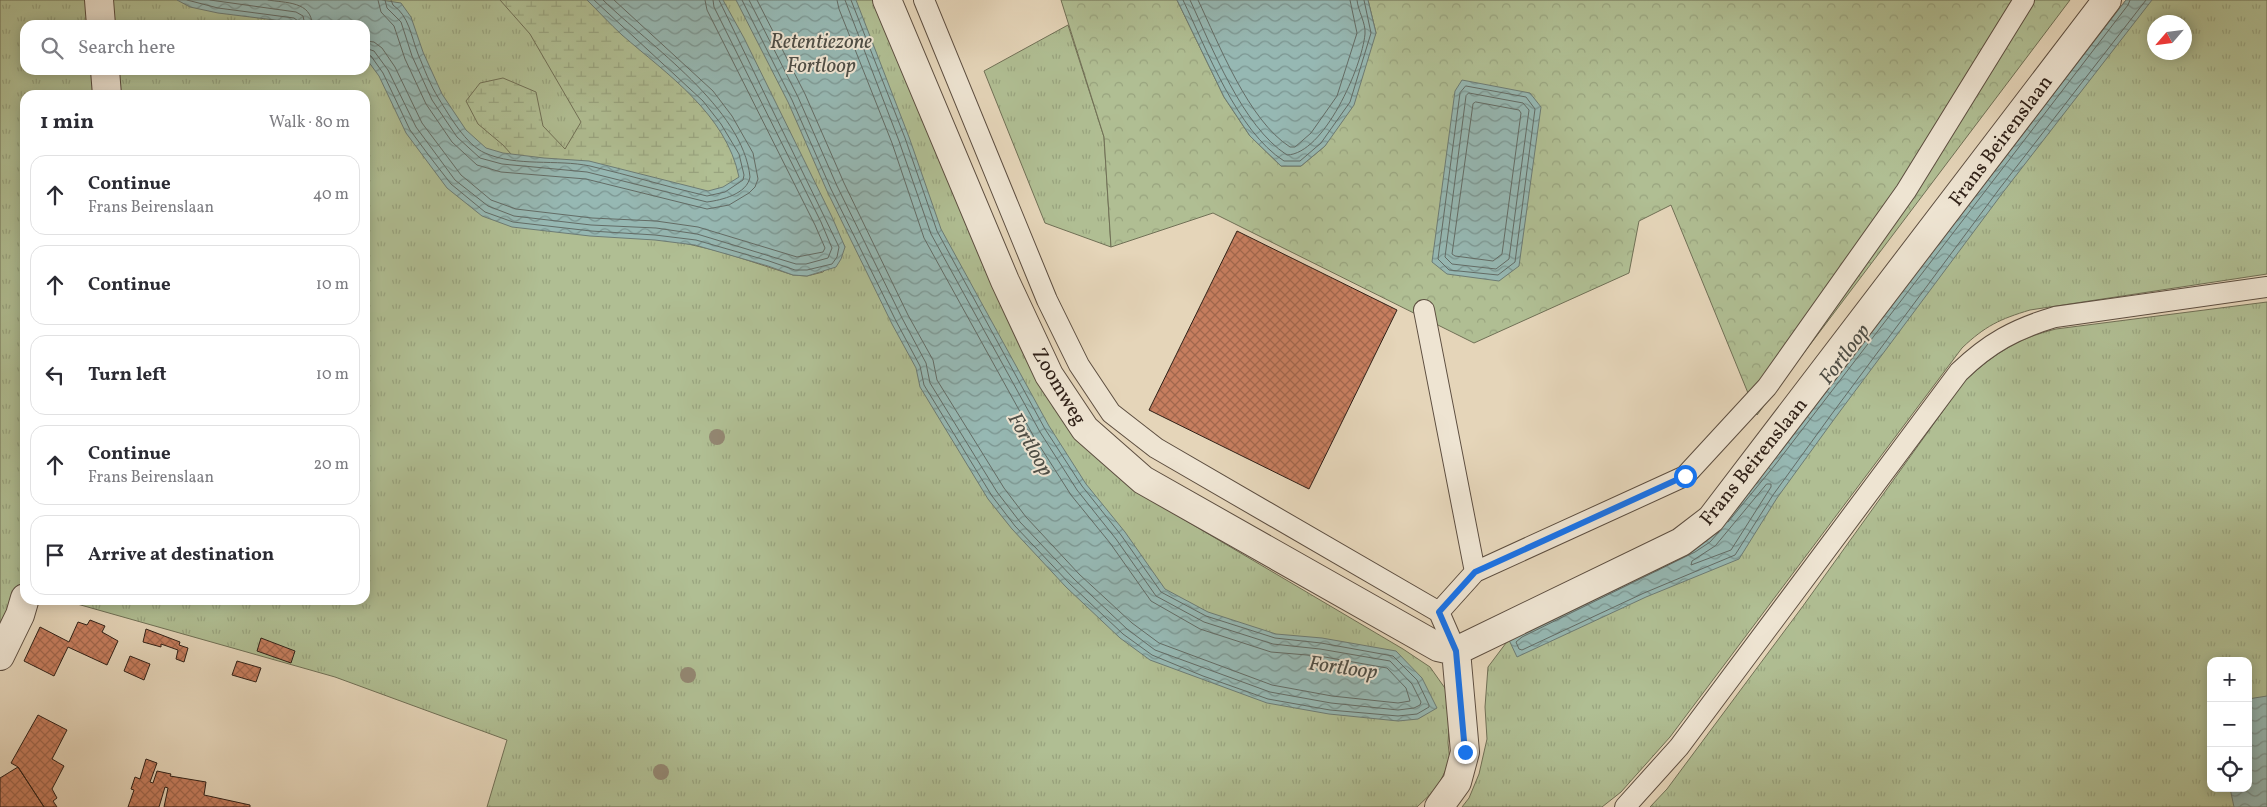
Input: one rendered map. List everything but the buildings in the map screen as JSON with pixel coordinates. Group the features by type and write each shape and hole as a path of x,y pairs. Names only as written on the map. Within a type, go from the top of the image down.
{"street":[{"path":"99,0 101,20"},
{"name":"Zoomweg","path":"887,0 1004,281 1049,375 1085,429 1143,480 1438,647 1456,651"},
{"name":"Frans Beirenslaan","path":"1456,651 1681,542 1711,519 2107,0"},
{"path":"106,75 107,90"},
{"path":"0,656 23,605"},
{"path":"1439,807 1457,782 1465,752 1456,651"}],"lane":[{"path":"924,0 1047,300 1079,365 1111,413 1156,448 1439,612 1456,651"},
{"name":"Frans Beirenslaan","path":"1475,572 1685,476 1767,387 1906,191 2024,0"},
{"path":"1625,807 1679,748 1959,372 1979,352 2004,336 2031,324 2055,317 2267,287"},
{"path":"1424,310 1475,572 1439,612"}],"green space":[{"path":"0,0 266,0 269,19 277,20 20,20 20,75 370,75 370,63 372,66 370,20 366,20 363,0 513,0 591,128 564,177 692,0 873,0 994,288 1134,490 1403,649 1430,667 1447,691 1450,711 1448,743 1450,761 1437,788 1417,807 487,807 507,740 335,677 81,605 370,605 370,90 20,90 20,605 22,605 0,656","holes":["840,238 845,247 823,272 807,276 793,275 722,252 684,243"]},
{"path":"500,0 703,0 791,212 527,172 503,145 478,124 466,101 480,83 503,78 536,92 543,126 565,149 581,122 530,34"},
{"path":"1061,0 1177,0 1224,97 1250,136 1281,166 1301,166 1325,146 1376,33 1368,0 2070,0 1757,415 1671,205 1639,221 1629,273 1474,343 1213,213 1111,247 1104,137"},
{"path":"2126,0 2267,0 2267,274 2030,310 2001,320 1978,334 1962,348 1670,737 1621,792 1602,807 1462,807 1469,798 1479,774 1487,739 1485,707 1488,667 1506,643 1519,633 1693,548 1849,360"},
{"path":"1068,25 1104,137 1111,247 1045,223 984,71"},
{"path":"2267,302 2267,807 1650,807 1667,789 1803,606 1963,383 1984,364 2005,349 2056,329"}],"water":[{"name":"Retentiezone Fortloop","path":"177,0 381,0 401,3 411,17 423,52 442,94 466,130 486,148 503,153 589,161 708,191 723,187 739,177 732,154 722,134 693,97 622,35 587,0 723,0 744,38 832,217 845,247 841,259 836,267 807,276 793,275 695,245 512,227 482,216 447,188 406,133 379,76 370,64 370,20 275,20 218,13 190,7"},
{"name":"Retentiezone Fortloop","path":"736,0 856,0 909,137 941,229 1049,426 1086,484 1125,532 1165,589 1208,612 1276,634 1322,638 1396,651 1422,678 1437,708 1418,719 1398,721 1329,714 1267,703 1150,660 1120,638 1066,587 1012,529 988,499 920,387 916,368 892,324 827,191 788,102"},
{"path":"1177,0 1368,0 1376,33 1354,105 1325,146 1301,166 1281,166 1250,136 1224,97"},
{"path":"2126,0 2152,0 2004,191 1835,418 1777,498 1739,559 1646,597 1517,657 1509,640 1693,548 1849,360"},
{"path":"1462,80 1530,93 1541,107 1519,266 1499,281 1447,274 1432,262 1455,91"},
{"path":"2267,696 2267,807 2234,807 2231,792 2252,792 2252,698"}],"route":[{"path":"1465,752 1456,651 1439,612 1475,572 1685,476"}],"water label":[{"name":"Fortloop","path":"1844,354"},
{"name":"Fortloop","path":"1031,444"},
{"name":"Fortloop","path":"1343,667"}]}
